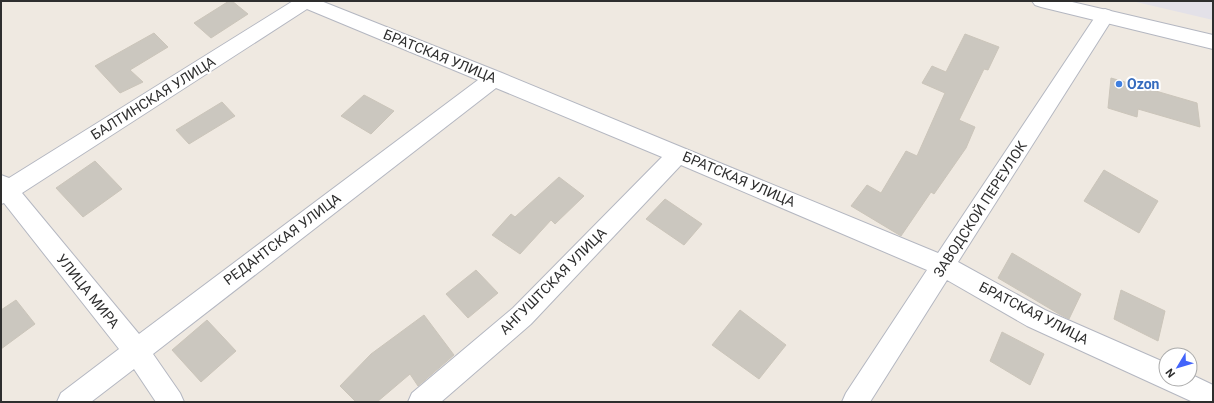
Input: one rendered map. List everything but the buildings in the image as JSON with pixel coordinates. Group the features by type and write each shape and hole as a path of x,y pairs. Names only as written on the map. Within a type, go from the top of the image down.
{"street":[{"name":"БРАТСКАЯ УЛИЦА","path":"304,1 495,78 943,266 1036,318 1158,372"},
{"name":"БАЛТИНСКАЯ УЛИЦА","path":"3,190 304,1"},
{"path":"1041,1 1213,42"},
{"name":"ЗАВОДСКОЙ ПЕРЕУЛОК","path":"855,402 1105,16"},
{"name":"РЕДАНТСКАЯ УЛИЦА","path":"70,402 136,350 495,78"},
{"name":"АНГУШТСКАЯ УЛИЦА","path":"422,402 522,316 678,154"},
{"name":"УЛИЦА МИРА","path":"3,190 136,350 171,402"},
{"path":"1189,387 1213,398"}],"shaded area":[{"path":"1132,1 1213,1 1213,20"}],"place":[{"name":"Ozon","path":"1119,84"}]}
